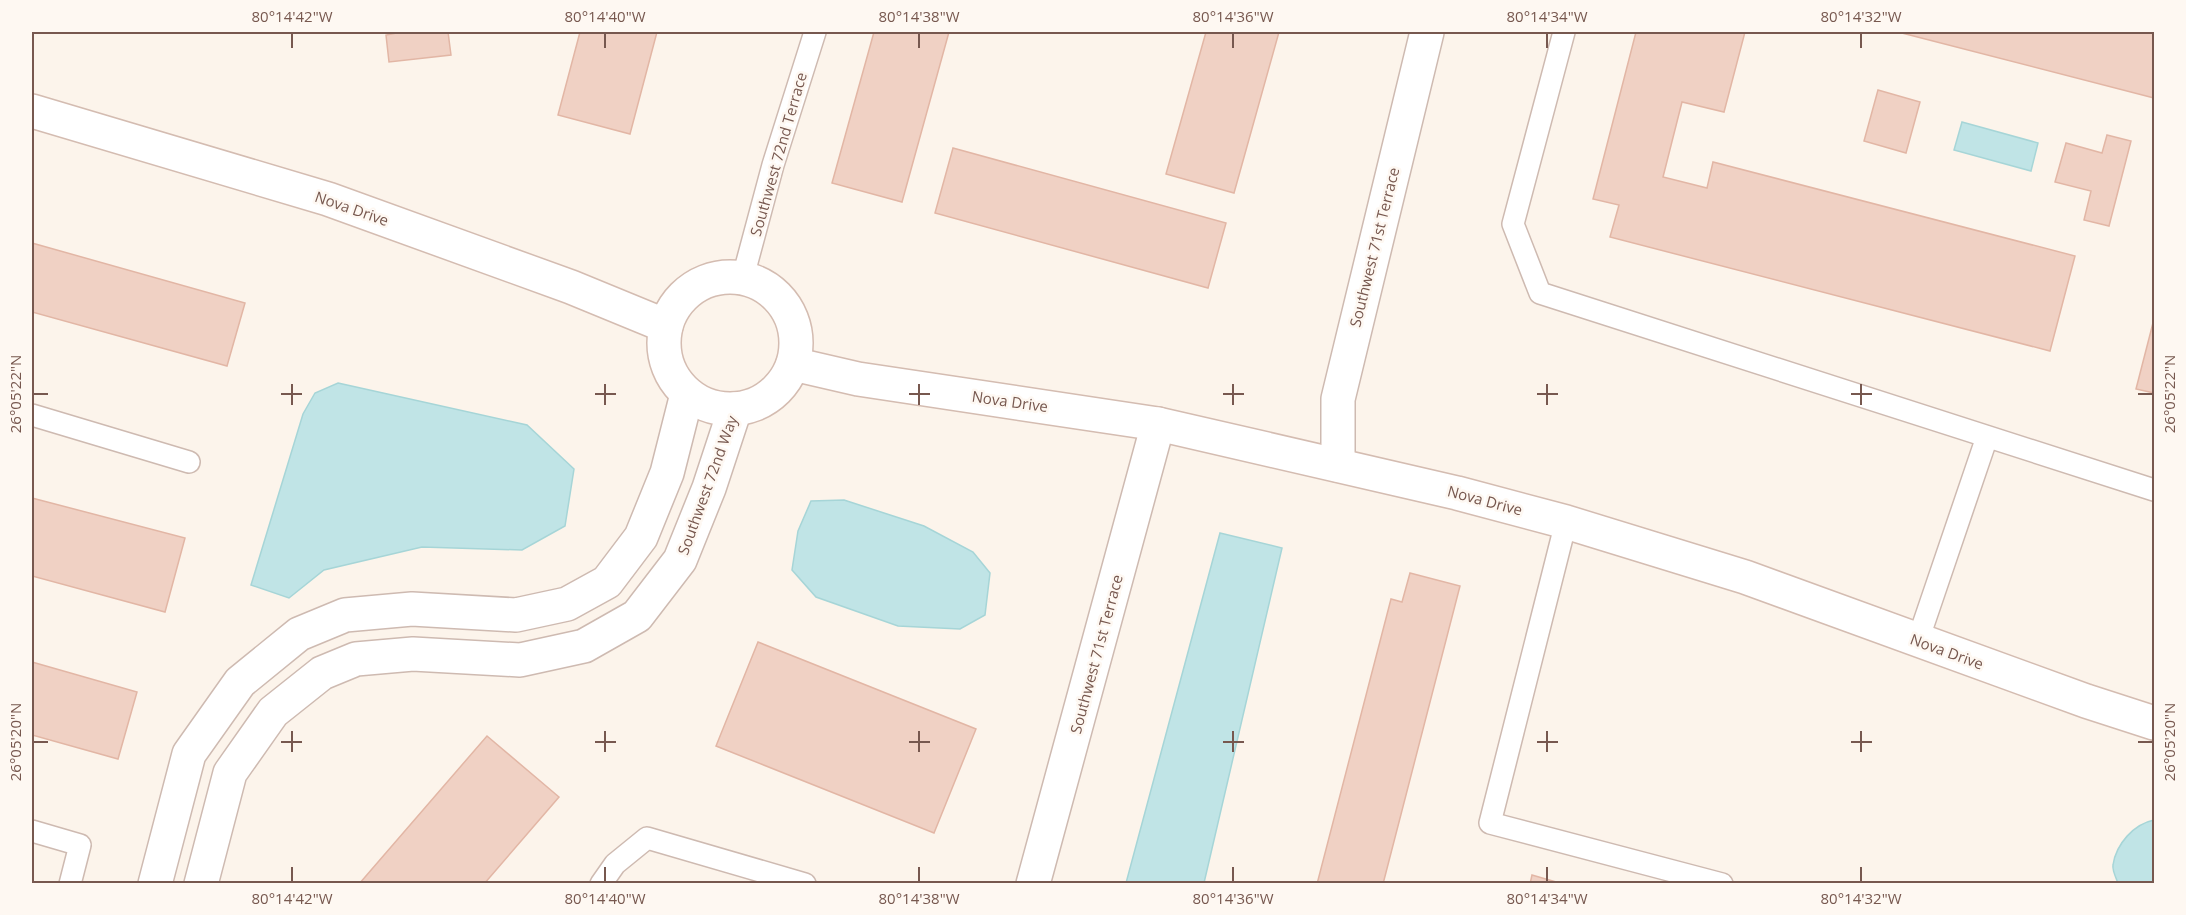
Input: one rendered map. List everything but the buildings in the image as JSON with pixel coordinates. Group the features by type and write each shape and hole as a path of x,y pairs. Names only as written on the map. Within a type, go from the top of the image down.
{"street":[{"name":"Southwest 71st Terrace","path":"1338,465 1338,399 1426,32"},
{"name":"Nova Drive","path":"32,111 328,199 571,287 666,326"},
{"path":"723,277 742,277 764,286 781,300 793,319 797,341 793,364 785,381 771,395 754,404 735,409 722,409 710,406 687,394 675,380 667,363 663,344 666,326 674,308 687,292 704,282 723,277"},
{"name":"Nova Drive","path":"793,364 858,380 1158,424 1457,493 1566,522 1745,577 2154,723"},
{"path":"155,884 189,754 240,682 299,634 345,615 412,609 516,615 567,604 608,582 641,537 667,473 687,394"},
{"name":"Southwest 72nd Way","path":"201,884 230,773 273,712 322,673 356,659 413,654 520,660 584,646 637,616 680,560 709,488 735,409"},
{"name":"Southwest 71st Terrace","path":"1033,884 1158,424"}],"lane":[{"name":"Southwest 72nd Terrace","path":"742,277 773,165 814,32"},
{"path":"1564,32 1513,224 1540,293 2154,490"},
{"path":"32,415 189,462"},
{"path":"1918,640 1987,437"},
{"path":"1566,522 1490,823 1722,884"},
{"path":"32,831 80,845 70,884"},
{"path":"601,884 615,864 647,838 805,884"}],"water":[{"path":"1962,122 2038,143 2031,171 1954,150"},
{"path":"338,383 527,425 574,469 565,526 522,550 422,547 324,570 289,598 251,585 303,414 315,393"},
{"path":"844,500 924,526 973,552 990,573 985,615 960,629 898,626 816,597 792,570 798,531 811,501"},
{"path":"1220,533 1282,548 1204,883 1126,883"},
{"path":"2154,820 2154,883 2118,883 2113,867 2122,843 2133,830"}]}
